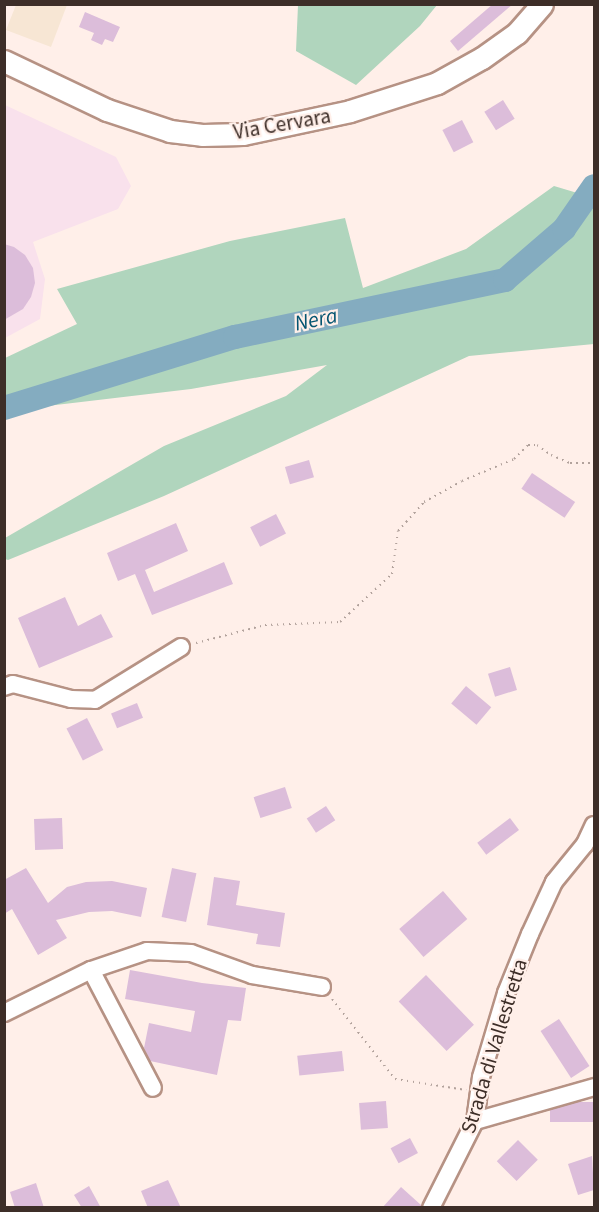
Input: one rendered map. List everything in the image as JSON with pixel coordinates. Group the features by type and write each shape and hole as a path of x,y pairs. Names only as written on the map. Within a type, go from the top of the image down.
{"main road":[{"name":"Via Cervara","path":"4,61 107,110 170,131 202,135 243,134 350,111 437,83 482,58 517,33 542,4"}],"street":[{"path":"4,687 13,684 71,699 95,700 181,647"},
{"name":"Strada di Vallestretta","path":"431,1208 475,1121 481,1077 506,993 530,934 554,882 585,844 594,825"},
{"path":"4,1013 91,970 147,951 191,953 252,975 322,987"},
{"path":"91,970 153,1088"},
{"path":"475,1121 594,1087"}],"path":[{"path":"181,647 265,625 340,622 392,574 398,531 424,502 462,481 514,459 528,445 537,445 551,455 570,463 594,464"},
{"path":"322,987 395,1080 479,1092"}],"shaded area":[{"path":"16,5 67,5 51,47 6,30"},
{"path":"5,105 116,157 131,186 118,209 33,242 45,279 40,319 5,338"}],"green space":[{"path":"298,4 437,5 420,26 356,85 296,51"},
{"path":"554,186 594,198 594,344 469,356 164,496 8,560 5,559 5,538 164,446 286,396 327,365 191,389 5,411 5,358 77,324 57,289 230,241 345,218 363,288 466,249"}],"building":[{"path":"493,4 513,4 458,51 450,41"},
{"path":"85,12 120,27 113,42 105,39 102,45 91,40 94,33 79,27"},
{"path":"503,100 515,119 496,130 484,112"},
{"path":"462,120 473,142 454,152 442,130"},
{"path":"4,244 14,247 25,255 33,268 35,283 31,297 23,309 4,320"},
{"path":"309,460 314,477 290,484 285,467"},
{"path":"532,473 575,502 564,518 521,489"},
{"path":"276,514 286,534 260,547 250,527"},
{"path":"176,523 188,551 145,570 154,592 224,562 233,584 152,615 135,574 118,581 107,553"},
{"path":"65,597 78,626 101,614 113,637 39,668 18,618"},
{"path":"510,667 517,690 495,697 488,674"},
{"path":"466,686 491,707 476,725 451,704"},
{"path":"137,703 143,718 117,728 111,713"},
{"path":"87,718 103,750 83,761 67,728"},
{"path":"285,787 292,808 260,818 254,797"},
{"path":"326,806 335,820 316,833 307,819"},
{"path":"62,818 63,849 35,850 34,819"},
{"path":"510,818 519,830 486,855 477,843"},
{"path":"26,868 48,903 67,887 86,882 112,881 147,888 141,917 112,911 89,912 56,920 67,938 38,955 12,909 4,914 4,880"},
{"path":"172,868 196,873 186,922 162,917"},
{"path":"214,877 240,881 236,905 285,913 280,947 256,944 258,934 207,925"},
{"path":"443,891 467,919 424,957 399,929"},
{"path":"130,970 202,983 246,988 241,1021 228,1020 217,1075 150,1061 144,1048 149,1023 191,1032 195,1011 125,999"},
{"path":"426,975 474,1025 447,1051 399,1001"},
{"path":"559,1019 589,1066 571,1078 541,1031"},
{"path":"342,1051 344,1071 299,1076 297,1056"},
{"path":"386,1101 388,1128 361,1130 359,1103"},
{"path":"550,1102 594,1102 594,1122 550,1122"},
{"path":"410,1138 418,1153 399,1163 391,1148"},
{"path":"518,1140 538,1160 517,1181 497,1161"},
{"path":"592,1156 594,1190 578,1195 568,1164"},
{"path":"168,1180 181,1208 148,1208 141,1191"},
{"path":"36,1183 44,1208 15,1208 10,1192"},
{"path":"89,1186 101,1208 82,1208 74,1195"},
{"path":"401,1187 421,1205 421,1208 382,1208"}],"waterway":[{"name":"Nera","path":"4,408 235,337 505,280 564,229 594,186"}]}
